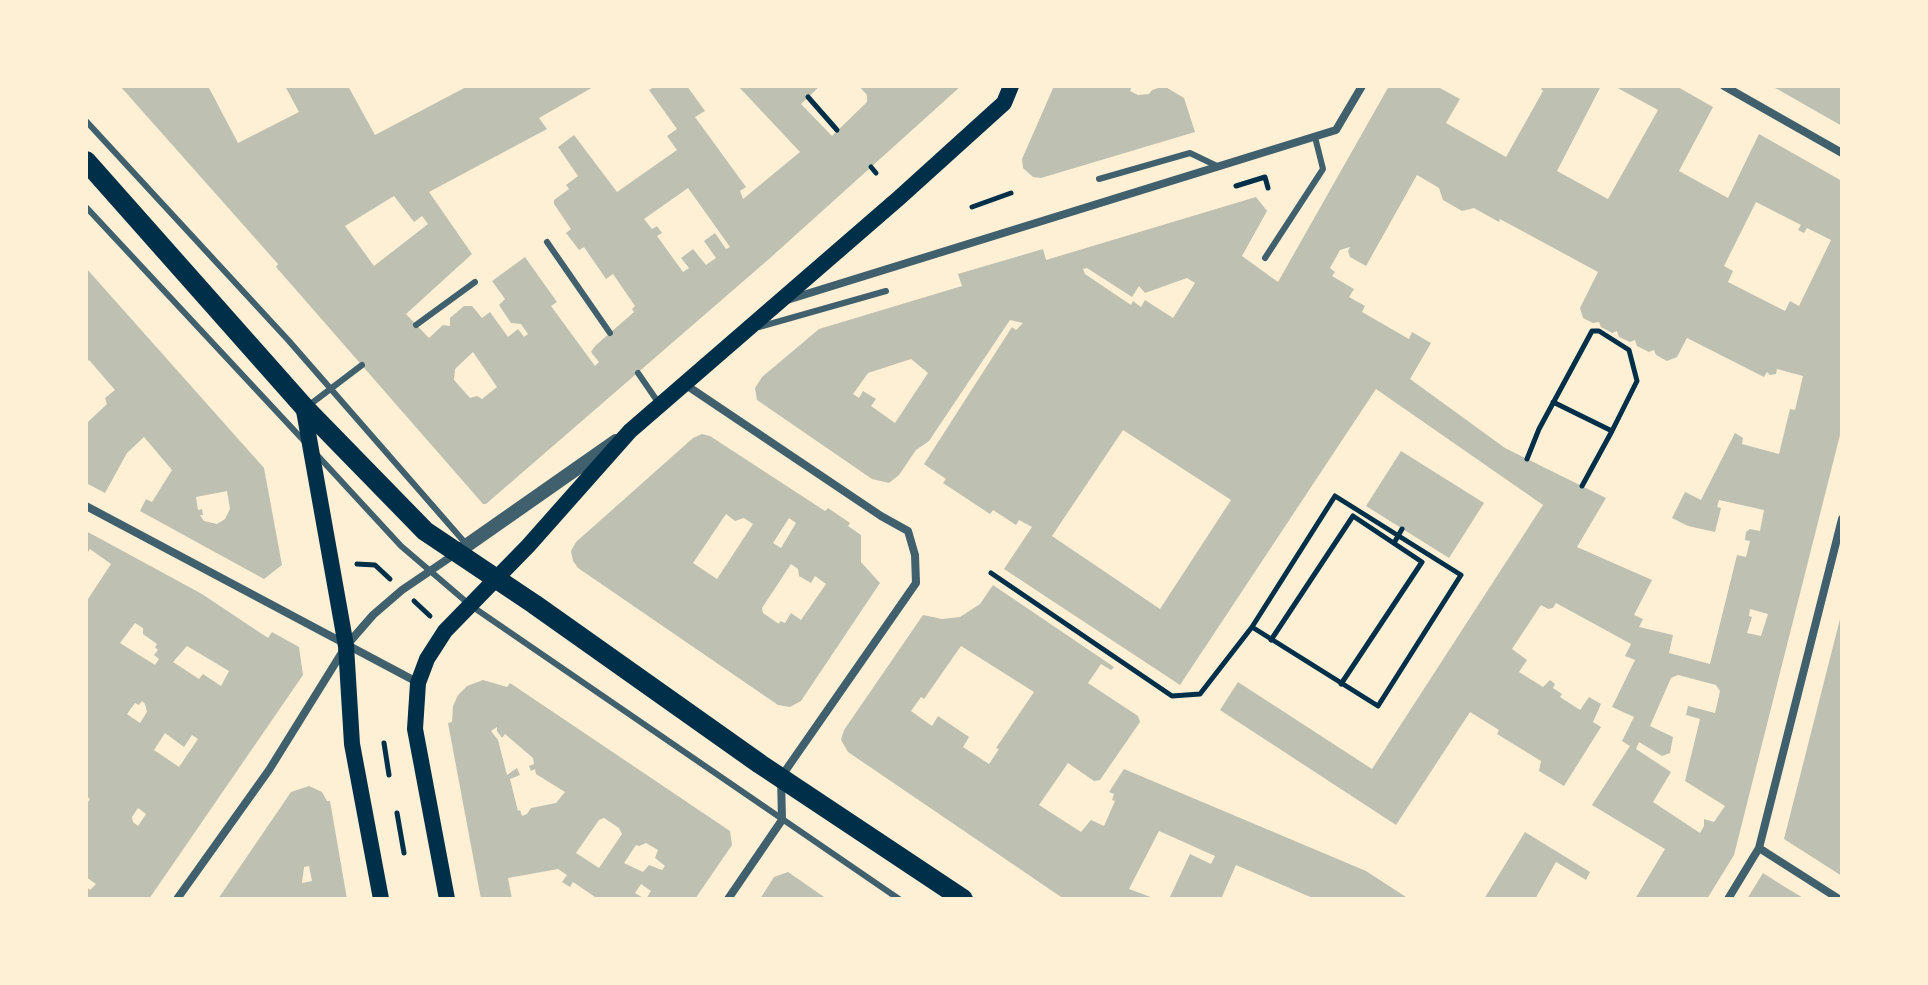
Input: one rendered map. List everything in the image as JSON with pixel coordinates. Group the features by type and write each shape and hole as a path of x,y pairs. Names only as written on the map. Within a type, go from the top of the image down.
{"main road":[{"path":"447,899 415,729 418,683 427,659 445,631 630,431 782,301 1004,103 1011,86"},
{"path":"86,161 304,407 425,531 462,550 495,579 963,899"},
{"path":"304,407 346,646 352,744 381,899"}],"street":[{"path":"782,301 1336,130 1362,86"},
{"path":"1724,86 1842,153"},
{"path":"686,385 908,531 915,555 916,583 781,777 782,820 728,899"},
{"path":"177,899 269,770 346,646 373,615 402,590 630,431"},
{"path":"86,506 418,683"},
{"path":"1728,899 1759,848 1842,519"},
{"path":"1759,848 1839,899"}],"lane":[{"path":"86,121 331,389 462,550"},
{"path":"1265,258 1323,169 1315,137"},
{"path":"1099,179 1190,153 1218,167"},
{"path":"86,207 401,546 470,605 899,899"},
{"path":"547,242 610,333"},
{"path":"416,325 475,282"},
{"path":"748,330 886,291"},
{"path":"304,407 362,365"},
{"path":"638,373 661,405"}],"path":[{"path":"808,97 837,130"},
{"path":"871,167 876,173"},
{"path":"1236,186 1265,177 1268,188"},
{"path":"972,207 1011,193"},
{"path":"1527,459 1553,402 1592,331 1599,331 1629,350 1637,381 1582,486"},
{"path":"1553,402 1612,431"},
{"path":"991,573 1172,696 1200,694 1252,627 1335,496 1461,575 1378,706 1252,627"},
{"path":"1271,640 1353,516 1422,562 1341,684"},
{"path":"1394,543 1402,529"},
{"path":"375,565 383,559"},
{"path":"357,564 375,565 391,580"},
{"path":"410,598 430,617"},
{"path":"384,743 389,775"},
{"path":"397,813 404,850"}],"building":[{"path":"120,86 208,86 238,143 299,112 285,86 348,86 375,135 468,86 595,86 539,118 547,129 429,192 472,254 406,314 429,338 443,325 450,326 450,318 464,306 472,306 482,318 490,312 508,337 518,329 524,337 528,334 521,324 511,323 499,305 505,299 492,281 525,257 557,302 551,306 595,366 599,362 591,352 595,346 634,312 632,309 635,306 613,274 606,279 584,247 579,250 566,233 571,229 554,200 569,189 566,185 578,176 558,147 574,135 617,192 677,150 667,136 677,129 649,90 655,86 687,86 705,111 695,117 746,187 740,191 743,199 800,152 738,86 820,86 801,104 832,136 867,102 867,95 859,86 961,86 769,259 486,504 276,267 278,264","holes":["688,188 730,247 726,249 715,233 704,241 716,258 706,265 693,249 681,258 689,268 683,272 657,236 662,233 657,226 652,229 644,219","394,196 414,222 422,216 428,224 374,266 345,226","473,352 497,387 482,399 477,396 470,398 454,380 455,369"]},
{"path":"1054,86 1132,86 1130,91 1138,95 1149,94 1164,86 1184,98 1195,132 1041,178 1033,177 1023,168 1022,159"},
{"path":"1389,86 1441,86 1460,99 1446,123 1506,157 1543,86 1601,86 1557,171 1608,199 1658,110 1614,86 1676,86 1713,107 1679,171 1728,198 1759,134 1842,181 1842,427 1734,855 1707,899 1635,899 1665,849 1592,805 1630,746 1622,741 1634,717 1612,707 1635,660 1625,656 1631,644 1556,603 1548,609 1541,605 1512,649 1527,660 1519,672 1543,687 1550,680 1555,684 1553,688 1562,694 1560,697 1580,710 1589,697 1601,704 1593,722 1601,727 1564,786 1539,771 1541,761 1497,734 1499,730 1470,712 1396,825 1220,710 1238,682 1372,769 1543,505 1376,389 1180,685 1004,569 1032,527 1019,520 1016,525 993,510 990,514 943,483 946,479 924,464 1012,327 1016,330 1023,323 1010,320 929,441 916,450 899,475 889,483 872,479 757,400 755,388 762,377 819,329 962,286 958,274 1043,249 1046,260 1256,197 1267,211 1242,256 1278,282","holes":["1417,175 1439,188 1443,200 1462,211 1474,208 1499,222 1500,219 1598,272 1580,308 1583,318 1593,323 1599,322 1601,327 1612,333 1617,331 1619,337 1630,342 1635,340 1637,346 1649,352 1654,350 1656,355 1667,361 1677,357 1687,338 1764,377 1767,372 1776,374 1777,369 1803,376 1795,410 1790,409 1779,454 1742,444 1743,438 1735,433 1701,500 1685,492 1672,518 1688,526 1715,532 1721,508 1717,507 1719,500 1764,510 1760,531 1750,529 1746,532 1745,540 1750,541 1746,557 1737,555 1710,664 1669,653 1673,635 1639,627 1643,619 1634,615 1652,580 1577,547 1606,498 1505,448 1410,379 1431,343 1412,332 1409,339 1362,312 1365,306 1349,297 1354,289 1332,276 1335,272 1330,268 1340,250 1350,247 1350,257 1366,266","1756,202 1801,225 1798,230 1804,233 1807,228 1831,240 1799,306 1790,301 1785,311 1728,282 1733,271 1724,266","1087,268 1132,297 1139,286 1145,293 1187,278 1195,283 1173,318 1145,300 1141,307 1133,301 1131,305 1085,274 1083,269","911,359 928,373 895,423 871,406 876,399 863,391 859,398 853,394 868,373","1123,430 1231,500 1160,609 1052,536","1750,609 1768,614 1761,636 1747,633 1752,617 1749,616","1678,675 1716,685 1720,691 1715,713 1688,706 1686,715 1700,719 1685,781 1725,806 1714,822 1704,819 1700,833 1653,802 1671,772 1636,749 1639,742 1662,756 1670,753 1673,737 1650,726 1671,678"]},
{"path":"1771,86 1842,86 1842,126 1779,90"},
{"path":"86,268 264,468 282,565 264,579 140,511 146,499 152,502 172,470 144,437 127,453 105,493 86,483 86,420 88,422 107,404 105,398 115,390 89,360 86,363","holes":["227,491 230,509 225,519 217,524 204,521 196,497"]},
{"path":"702,434 710,436 825,511 828,508 850,523 848,526 861,535 861,562 880,583 801,701 790,707 778,705 578,568 573,561 571,551 576,542 693,438","holes":["726,514 735,521 744,518 753,524 717,579 693,563","789,518 796,523 781,548 773,543","791,564 798,569 799,576 811,583 815,576 826,584 801,620 791,613 785,623 780,621 779,624 763,613 762,608"]},
{"path":"1401,451 1484,503 1449,558 1366,506"},
{"path":"86,531 202,594 268,638 272,632 299,647 303,675 149,899 86,899 86,886 90,890 96,884 86,877 86,805 90,799 86,796 86,602 111,564 90,549 86,555","holes":["135,623 143,628 143,634 157,644 155,647 158,650 154,655 159,659 155,665 120,643","187,646 229,671 221,686 203,674 199,679 173,662","142,701 147,712 140,723 127,714 135,703 139,705","165,733 184,747 192,735 198,739 179,767 154,750","138,808 146,814 138,826 132,817"]},
{"path":"993,585 1114,667 1111,670 1101,664 1088,683 1138,716 1140,722 1100,780 1094,781 1068,763 1039,805 1081,832 1091,820 1104,826 1115,801 1112,800 1114,794 1109,792 1124,769 1366,871 1409,899 1315,899 1236,865 1221,899 1169,899 1190,854 1211,864 1215,856 1159,831 1129,889 1156,899 1064,899 848,752 841,740 844,730 923,615 942,619 960,617 980,604","holes":["961,646 1034,692 996,748 999,749 989,764 963,747 969,737 938,716 932,726 911,711 921,697 924,699"]},
{"path":"1842,615 1842,876 1784,839"},
{"path":"483,680 507,687 510,683 730,831 732,845 695,899 646,899 651,891 641,884 635,893 645,899 598,899 573,882 570,887 562,882 567,875 558,869 508,878 512,899 481,899 448,723 452,722 453,706 458,695 467,686","holes":["497,727 502,738 505,734 533,758 534,764 529,766 531,771 535,769 536,774 565,792 556,803 531,808 522,816 518,811 510,779 520,775 517,768 507,775 498,740 491,731","604,818 619,828 622,834 599,868 576,853 599,820","646,843 658,850 655,858 665,866 662,870 649,865 643,872 624,863 636,845"]},
{"path":"309,786 322,792 330,801 347,899 218,899 291,792","holes":["309,866 312,881 302,883 304,867"]},
{"path":"1525,832 1590,872 1586,880 1556,862 1535,899 1484,899"},
{"path":"788,872 827,899 760,899 774,877"},
{"path":"1763,873 1785,887 1805,899 1747,899"}]}
